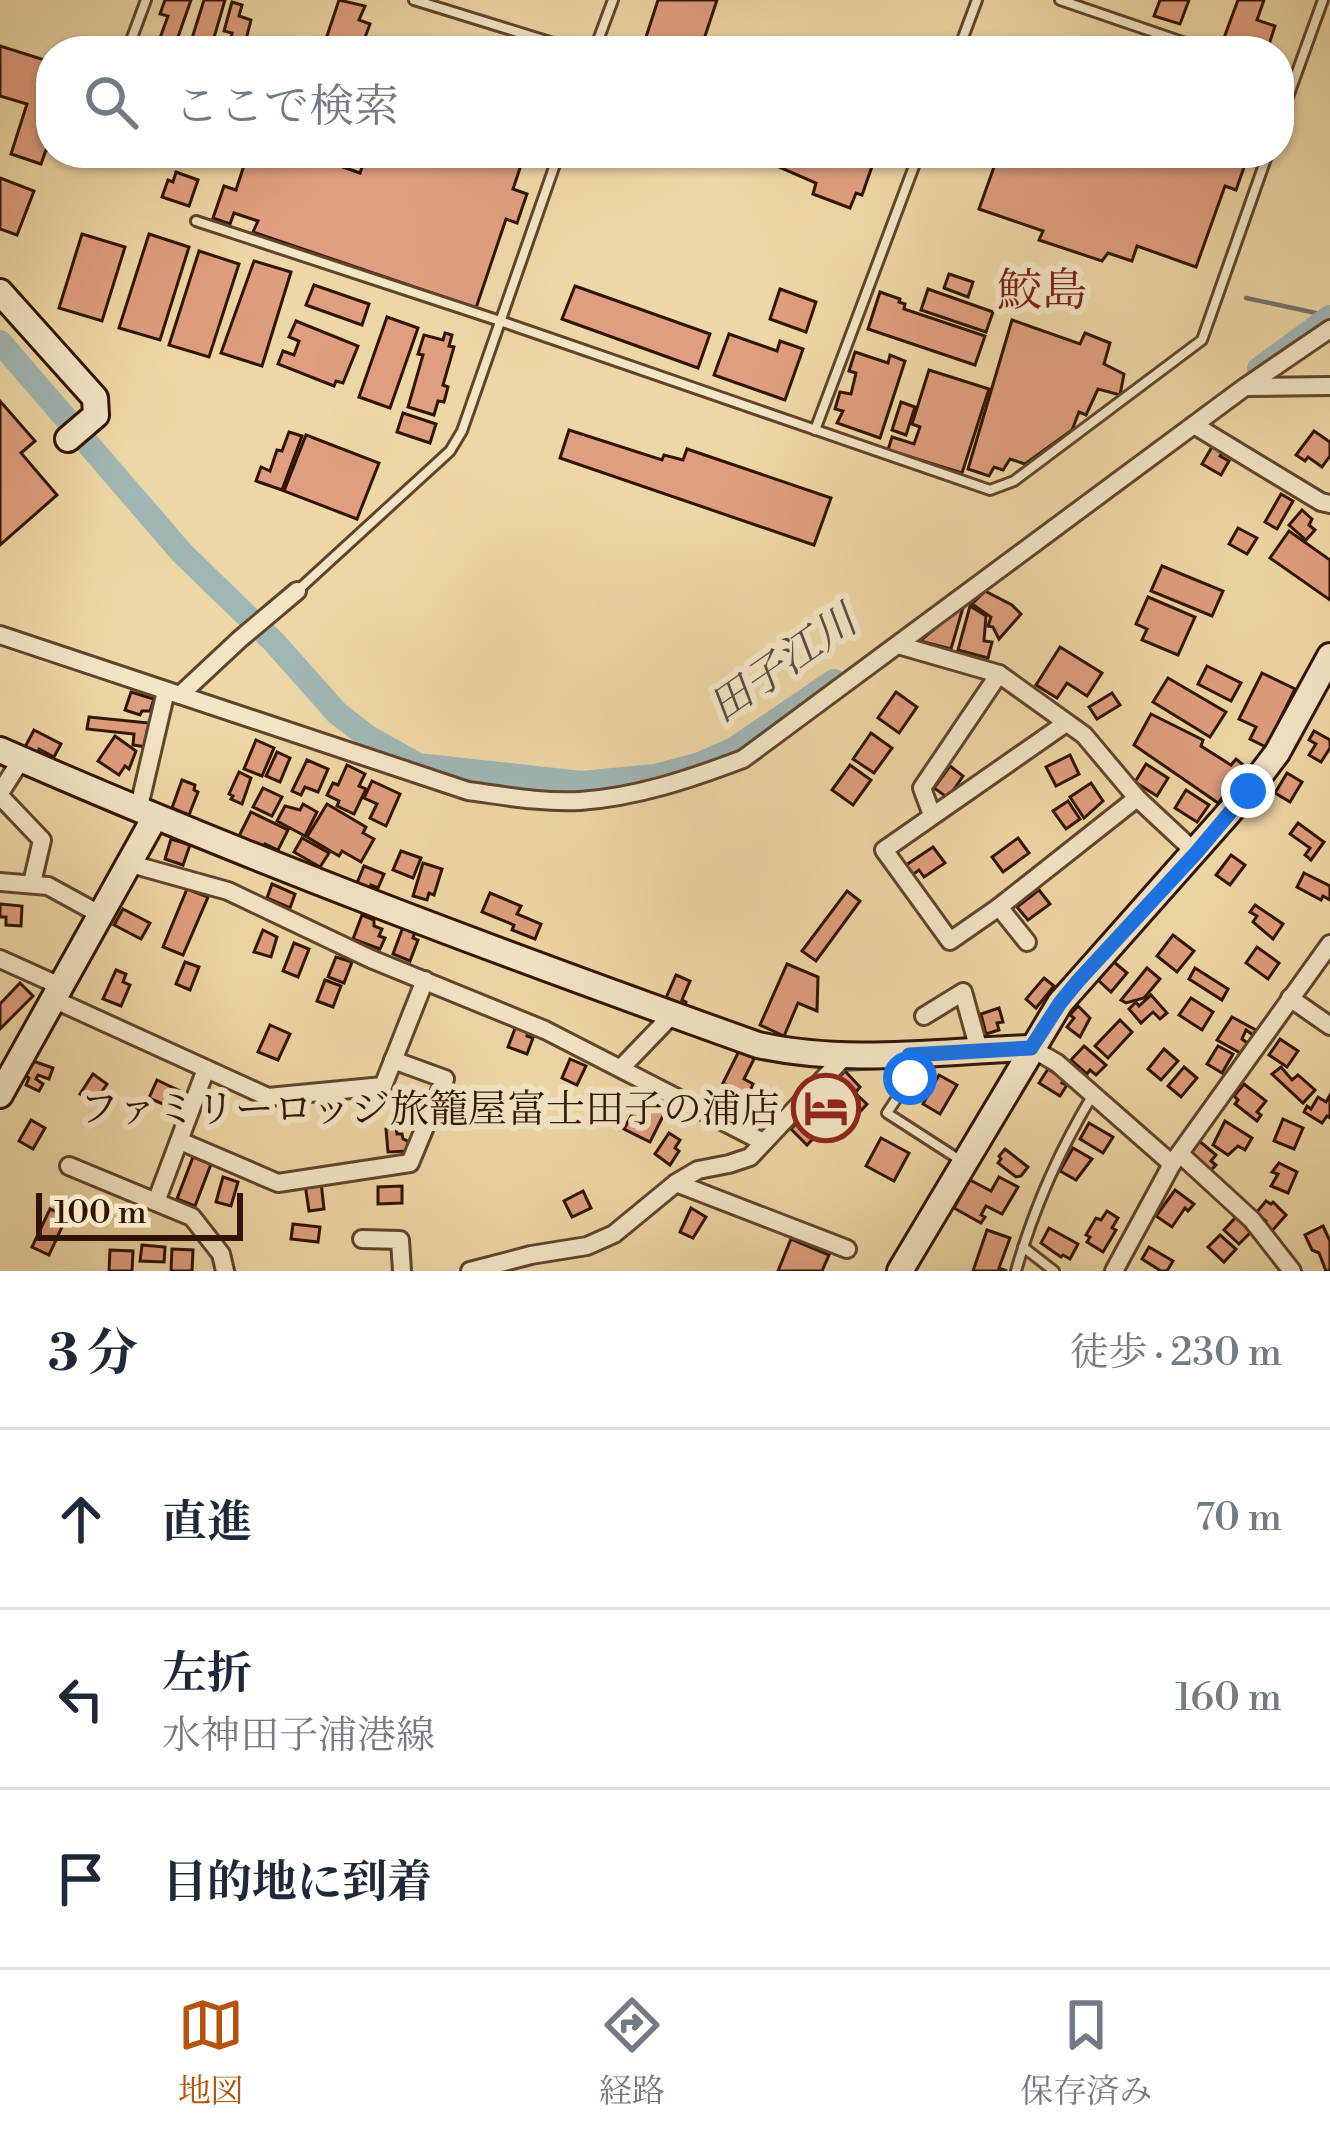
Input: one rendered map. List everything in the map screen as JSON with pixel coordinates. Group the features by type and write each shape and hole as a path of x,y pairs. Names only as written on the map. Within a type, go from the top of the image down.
{"street":[{"path":"0,292 95,398 96,416 68,439"},
{"path":"0,635 468,791 578,801 634,794 743,759 1330,329"},
{"path":"1245,387 1330,386"},
{"path":"1194,425 1330,504"},
{"path":"0,1095 131,864 147,814 173,693 298,591"},
{"path":"898,645 999,674 1084,735 1137,798 1196,853"},
{"path":"900,1271 1060,1003 1196,853 1277,753 1330,656"},
{"path":"932,815 922,788 999,674"},
{"path":"1066,723 884,850 950,941 1137,798"},
{"path":"32,883 42,841 0,795 11,755 398,913 758,1045 786,1052 909,1062 979,1050 1031,1048 1057,1063 1252,1220 1292,1271"},
{"path":"131,864 228,891 371,959 545,1030 764,1142"},
{"path":"0,882 48,886 101,915"},
{"path":"999,907 1028,942"},
{"path":"1114,1271 1176,1159 1330,944"},
{"path":"0,959 57,993 268,1097 383,1086 424,980"},
{"path":"924,1016 963,992 979,1050"},
{"path":"1290,998 1330,1026"},
{"path":"621,1068 672,1015"},
{"path":"470,1271 531,1263 614,1234 698,1170 750,1156 844,1057"},
{"path":"180,1141 278,1183 410,1163 446,1079 393,1060"},
{"path":"155,1202 206,1069"},
{"path":"69,1166 193,1217 221,1254 226,1271"},
{"path":"676,1184 847,1249"},
{"path":"362,1240 400,1240 402,1271"}],"lane":[{"path":"133,36 146,0"},
{"path":"414,0 530,36"},
{"path":"600,36 613,0"},
{"path":"964,36 977,0"},
{"path":"1060,0 1165,36"},
{"path":"1294,80 1323,0"},
{"path":"298,591 450,451 462,431 554,168"},
{"path":"815,430 913,168"},
{"path":"196,221 990,490 1014,482 1202,340 1263,168"},
{"path":"909,1062 910,1078 887,1113 964,1163"},
{"path":"1016,1271 1062,1146 1093,1095"},
{"path":"1023,1247 1054,1271"}],"building":[{"path":"165,0 191,0 178,36 161,36 168,16 160,14"},
{"path":"204,0 225,0 214,36 193,36"},
{"path":"339,0 365,6 359,20 370,24 366,36 327,36"},
{"path":"658,0 717,0 705,36 646,36"},
{"path":"1160,0 1189,0 1180,24 1154,16"},
{"path":"1238,0 1264,0 1257,20 1275,26 1272,36 1225,36"},
{"path":"232,2 242,5 239,16 251,20 247,36 224,31"},
{"path":"0,46 36,57 36,162 11,154 27,104 0,96"},
{"path":"243,168 346,168 360,173 362,168 520,168 513,189 527,194 517,223 506,219 476,308 253,232 258,221 234,213 230,224 213,218 224,186 236,190"},
{"path":"781,168 871,168 862,195 856,193 850,208 813,194 816,183"},
{"path":"994,168 1244,168 1236,190 1225,186 1196,267 1137,246 1132,261 1108,253 1102,261 1039,240 1043,231 979,209"},
{"path":"176,172 198,180 189,206 162,197"},
{"path":"0,178 34,191 17,235 0,229"},
{"path":"82,234 125,247 102,321 59,308"},
{"path":"149,234 189,247 160,340 119,328"},
{"path":"199,251 239,264 209,357 169,345"},
{"path":"254,261 291,272 262,366 221,353"},
{"path":"949,274 973,282 968,297 944,288"},
{"path":"314,285 369,304 362,325 306,305"},
{"path":"575,286 710,334 698,368 562,319"},
{"path":"780,289 816,302 806,332 770,319"},
{"path":"928,289 993,312 986,332 921,310"},
{"path":"880,292 900,299 904,309 985,336 975,365 868,329"},
{"path":"387,317 418,328 390,408 359,397"},
{"path":"1012,320 1080,344 1085,333 1110,343 1104,364 1124,374 1120,395 1098,389 1086,415 1079,412 1072,430 1025,464 1010,459 1003,470 994,467 989,476 968,469"},
{"path":"296,321 358,346 343,383 336,381 334,386 278,364 283,351 294,355 299,341 289,337"},
{"path":"445,333 452,335 449,346 454,347 443,385 448,387 444,402 438,401 434,415 408,407 424,335 443,340"},
{"path":"729,334 777,351 780,341 803,349 785,400 714,375"},
{"path":"855,352 888,363 890,355 905,361 880,438 837,423 843,411 835,409 840,392 851,394 856,373 849,371"},
{"path":"929,370 989,389 962,473 888,450 892,437 914,444 920,427 912,424"},
{"path":"0,401 35,441 21,453 57,495 0,545"},
{"path":"901,402 915,407 906,435 892,430"},
{"path":"403,413 436,424 430,443 397,432"},
{"path":"569,430 662,460 664,455 683,460 687,449 831,498 814,545 560,458"},
{"path":"1314,431 1330,442 1330,456 1322,467 1296,455"},
{"path":"289,432 302,436 282,490 256,481 261,467 270,471"},
{"path":"306,435 379,463 357,519 284,491"},
{"path":"1212,447 1229,461 1221,475 1202,464"},
{"path":"1281,494 1293,501 1277,529 1265,522"},
{"path":"1302,510 1315,530 1306,540 1289,525"},
{"path":"1238,528 1257,538 1247,554 1229,544"},
{"path":"1289,531 1330,560 1330,600 1270,558"},
{"path":"1162,566 1223,591 1212,616 1151,591"},
{"path":"985,591 1021,614 999,639 988,626 991,617 972,604"},
{"path":"1148,597 1195,617 1178,655 1142,640 1147,629 1136,624"},
{"path":"964,604 951,649 920,641"},
{"path":"970,606 986,616 984,641 992,642 988,658 958,650"},
{"path":"1060,647 1102,673 1087,696 1067,683 1057,698 1036,685"},
{"path":"1207,666 1241,683 1231,701 1198,684"},
{"path":"1262,673 1295,689 1266,747 1250,739 1256,727 1239,719"},
{"path":"1168,678 1226,712 1210,737 1153,702"},
{"path":"131,692 154,699 150,711 140,715 125,710"},
{"path":"896,692 917,707 899,733 878,718"},
{"path":"1112,693 1120,705 1097,719 1089,707"},
{"path":"1151,714 1203,740 1201,746 1231,765 1236,759 1247,768 1218,803 1134,745"},
{"path":"89,717 149,723 147,747 133,745 134,734 87,729"},
{"path":"34,730 61,744 54,757 25,747"},
{"path":"1314,731 1330,740 1321,762 1309,755 1316,744 1309,740"},
{"path":"871,733 892,748 874,773 853,759"},
{"path":"115,736 136,751 129,769 125,766 119,775 98,761"},
{"path":"256,740 274,748 262,776 244,769"},
{"path":"277,752 290,758 280,782 266,776"},
{"path":"1070,755 1079,774 1056,786 1046,767"},
{"path":"307,760 328,769 318,792 305,787 301,795 292,791"},
{"path":"1146,764 1168,778 1157,796 1135,782"},
{"path":"347,765 365,774 359,786 366,789 354,814 327,795 333,783 338,785"},
{"path":"850,765 871,780 853,805 832,790"},
{"path":"950,766 963,776 948,798 934,788"},
{"path":"239,772 251,778 242,804 229,794"},
{"path":"1287,773 1302,782 1290,802 1275,793"},
{"path":"182,780 195,785 198,792 189,815 172,808"},
{"path":"372,781 400,794 386,826 370,818 377,804 364,798"},
{"path":"1091,783 1103,801 1084,818 1070,797"},
{"path":"263,788 282,797 272,816 253,807"},
{"path":"1186,790 1209,805 1197,822 1175,808"},
{"path":"1068,801 1080,819 1066,829 1053,811"},
{"path":"303,804 317,812 305,836 277,821 285,806 300,810"},
{"path":"327,804 366,827 363,833 374,839 361,862 342,851 339,856 307,837"},
{"path":"251,812 288,830 278,850 239,836"},
{"path":"1298,823 1324,842 1311,860 1305,855 1310,848 1290,834"},
{"path":"302,838 329,853 320,867 294,852"},
{"path":"1018,838 1029,853 1003,872 992,857"},
{"path":"171,839 190,845 183,865 165,859"},
{"path":"933,847 945,863 924,877 919,870 912,875 906,865"},
{"path":"401,851 421,858 413,878 393,870"},
{"path":"1231,855 1245,865 1230,885 1216,875"},
{"path":"423,863 442,869 434,895 429,893 427,900 413,896"},
{"path":"364,866 384,874 378,888 357,883"},
{"path":"1304,873 1330,886 1330,900 1297,887"},
{"path":"272,884 295,894 290,908 267,898"},
{"path":"187,889 208,897 183,955 163,947"},
{"path":"1039,890 1050,904 1028,920 1017,907"},
{"path":"847,891 860,901 816,961 802,951"},
{"path":"490,893 521,906 517,914 541,924 535,939 482,912"},
{"path":"0,904 22,906 21,926 6,925"},
{"path":"1255,905 1283,924 1273,939 1253,922 1257,916 1250,912"},
{"path":"123,909 150,923 141,939 114,925"},
{"path":"362,915 382,929 379,936 385,938 380,949 353,939"},
{"path":"403,927 415,932 413,938 418,940 410,961 393,954"},
{"path":"263,930 277,937 271,957 254,952"},
{"path":"1173,935 1194,951 1177,972 1157,956"},
{"path":"294,943 309,949 298,977 283,971"},
{"path":"1257,947 1279,963 1268,979 1246,963"},
{"path":"336,957 352,962 344,983 328,977"},
{"path":"185,962 199,967 190,990 176,984"},
{"path":"1114,962 1127,973 1111,992 1098,980"},
{"path":"787,964 818,977 817,1011 798,1003 784,1036 760,1025"},
{"path":"1147,968 1160,979 1144,998 1121,1000"},
{"path":"1195,968 1228,989 1222,1000 1189,979"},
{"path":"116,970 126,974 123,982 130,985 121,1006 103,999"},
{"path":"676,975 690,981 682,1000 685,1006 666,998"},
{"path":"1044,978 1054,986 1036,1008 1026,999"},
{"path":"325,980 341,986 333,1007 317,1001"},
{"path":"20,983 33,996 0,1029 0,1004"},
{"path":"1151,995 1167,1013 1160,1019 1153,1012 1141,1023 1129,1009"},
{"path":"1191,998 1213,1012 1202,1030 1179,1015"},
{"path":"1078,1006 1090,1018 1080,1037 1067,1027"},
{"path":"999,1008 1003,1022 997,1023 999,1030 986,1034 981,1014"},
{"path":"1232,1017 1256,1030 1253,1035 1246,1030 1242,1039 1250,1045 1244,1055 1217,1040"},
{"path":"1120,1020 1132,1032 1108,1058 1095,1046"},
{"path":"270,1025 290,1034 278,1060 258,1052"},
{"path":"516,1026 533,1038 527,1054 508,1047"},
{"path":"1280,1039 1298,1051 1287,1067 1269,1055"},
{"path":"1084,1046 1106,1065 1096,1075 1090,1070 1087,1074 1071,1060"},
{"path":"1218,1046 1233,1054 1222,1073 1207,1064"},
{"path":"740,1049 755,1057 744,1079 753,1084 748,1095 723,1083"},
{"path":"1164,1049 1178,1061 1161,1080 1148,1069"},
{"path":"570,1059 586,1066 577,1085 562,1078"},
{"path":"33,1061 53,1068 49,1079 38,1075 36,1079 43,1084 39,1091 26,1085 29,1078 25,1075"},
{"path":"1184,1067 1197,1078 1181,1097 1168,1086"},
{"path":"1281,1067 1292,1080 1298,1075 1315,1090 1303,1103 1272,1074"},
{"path":"1048,1069 1067,1085 1060,1096 1039,1083"},
{"name":"ファミリーロッジ旅籠屋富士田子の浦店","path":"845,1071 860,1087 855,1093 867,1104 859,1113 847,1103 807,1145 791,1129"},
{"path":"93,1074 107,1084 94,1103 80,1094"},
{"path":"939,1075 957,1085 940,1114 923,1104"},
{"path":"157,1080 180,1091 172,1108 149,1098"},
{"path":"1244,1084 1266,1101 1257,1112 1261,1115 1257,1121 1235,1104 1234,1096"},
{"path":"652,1092 670,1102 650,1142 624,1129 631,1116 640,1117"},
{"path":"1330,1095 1330,1118 1322,1123 1304,1112 1318,1097 1326,1102"},
{"path":"1283,1119 1303,1128 1294,1149 1274,1141"},
{"path":"31,1120 45,1128 33,1149 19,1141"},
{"path":"1225,1121 1252,1138 1245,1150 1238,1146 1228,1155 1213,1145"},
{"path":"1089,1123 1113,1137 1103,1153 1080,1139"},
{"path":"396,1128 408,1141 408,1151 388,1152 386,1129"},
{"path":"669,1133 680,1140 670,1165 655,1154"},
{"path":"881,1138 909,1153 894,1181 866,1166"},
{"path":"1198,1140 1216,1155 1211,1161 1216,1165 1209,1172 1187,1153"},
{"path":"1073,1148 1092,1159 1076,1180 1060,1171"},
{"path":"1005,1149 1028,1167 1021,1176 998,1163"},
{"path":"193,1157 211,1164 195,1206 177,1199"},
{"path":"1279,1163 1297,1172 1288,1193 1271,1186 1278,1174 1272,1172"},
{"path":"223,1177 238,1182 231,1206 216,1202"},
{"path":"999,1177 1018,1187 1002,1214 986,1206 981,1223 954,1208 970,1180 991,1191"},
{"path":"321,1182 324,1209 309,1211 305,1184"},
{"path":"402,1186 402,1203 378,1204 378,1187"},
{"path":"1175,1190 1194,1204 1188,1211 1185,1208 1172,1227 1156,1216"},
{"path":"583,1191 591,1208 572,1217 564,1201"},
{"path":"1266,1201 1286,1215 1270,1233 1262,1227 1266,1221 1256,1213"},
{"path":"691,1208 706,1217 693,1238 680,1232"},
{"path":"50,1209 67,1216 49,1255 32,1247"},
{"path":"1107,1211 1118,1218 1103,1252 1087,1242 1090,1237 1086,1235 1096,1218 1101,1220"},
{"path":"1236,1217 1251,1232 1239,1244 1224,1230"},
{"path":"293,1224 320,1227 318,1242 291,1239"},
{"path":"1323,1226 1330,1241 1330,1271 1305,1235"},
{"path":"1049,1228 1078,1244 1070,1259 1041,1243"},
{"path":"987,1230 1010,1238 999,1268 1007,1271 973,1271"},
{"path":"1220,1235 1236,1249 1224,1262 1208,1247"},
{"path":"791,1239 829,1255 822,1271 778,1271"},
{"path":"142,1245 165,1247 164,1262 140,1261"},
{"path":"1149,1247 1173,1261 1167,1271 1142,1259"},
{"path":"172,1249 193,1250 192,1271 171,1271"},
{"path":"110,1250 133,1251 132,1271 109,1271"}],"waterway":[{"path":"1246,298 1330,316"},
{"name":"田子江川","path":"1259,369 1330,317"},
{"name":"田子江川","path":"0,342 182,553 274,642 337,713 418,765 581,783 655,776 734,749 834,681"},
{"path":"842,1070 908,1066"}],"place":[{"name":"ファミリーロッジ旅籠屋富士田子の浦店","path":"826,1108"}],"district":[{"name":"鮫島","path":"1042,289"}],"route":[{"path":"910,1078 909,1055 1031,1048 1078,981 1248,791"}]}
